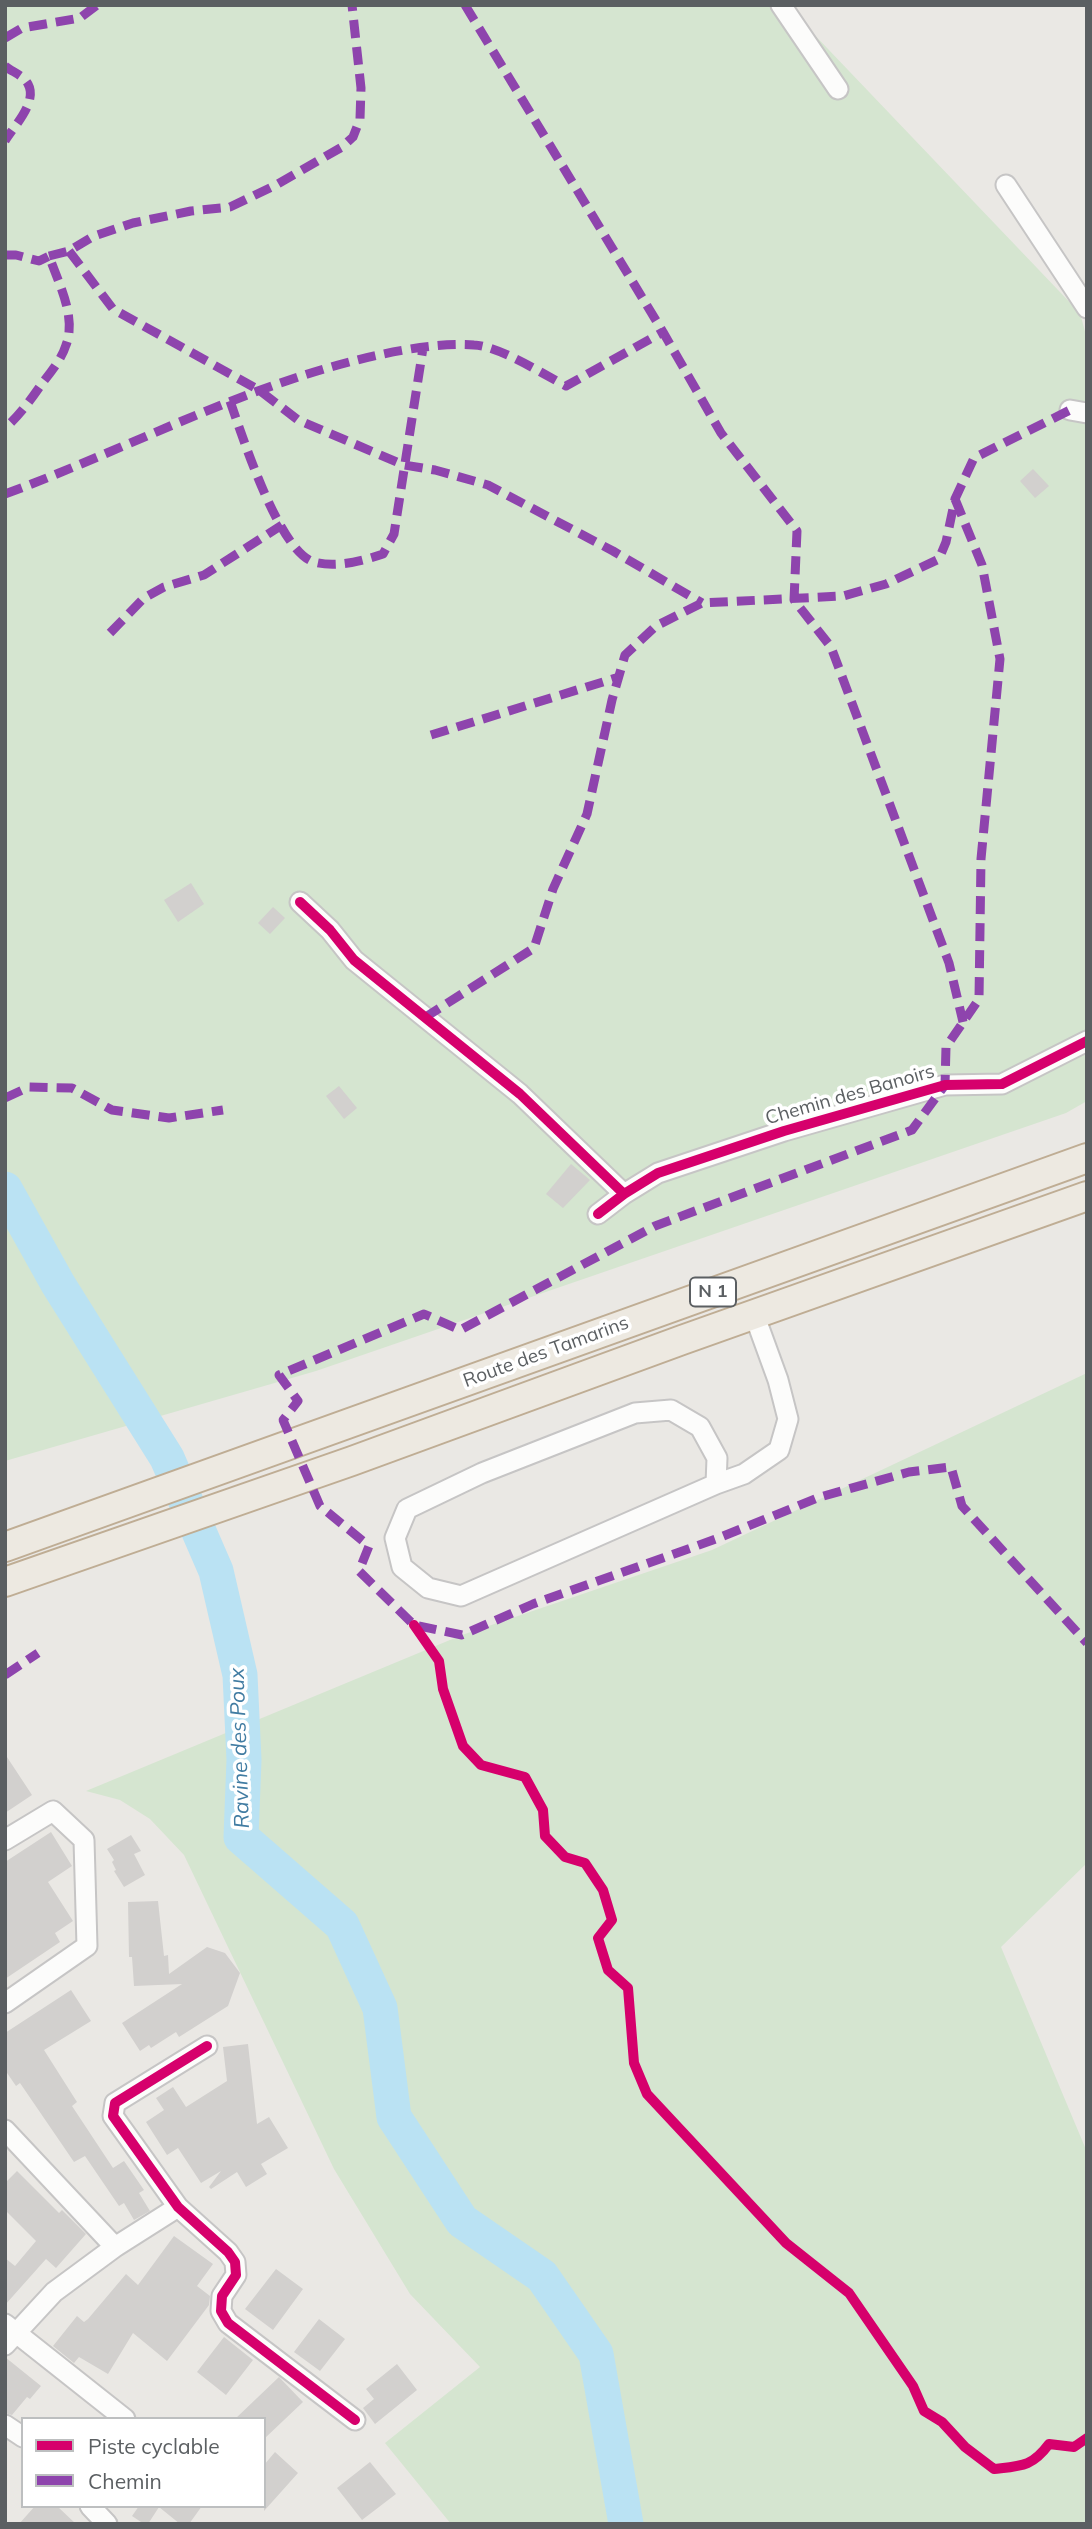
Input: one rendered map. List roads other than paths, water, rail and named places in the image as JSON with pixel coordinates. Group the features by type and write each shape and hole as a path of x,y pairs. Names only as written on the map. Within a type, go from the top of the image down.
{"highway":[{"name":"Route des Tamarins","path":"5,1548 1087,1158"},
{"name":"Route des Tamarins","path":"5,1582 352,1461 1087,1196"}],"street":[{"path":"781,5 838,89"},
{"path":"1006,185 1087,308"},
{"path":"300,902 330,930 354,960 520,1094 624,1194"},
{"name":"Chemin des Banoirs","path":"598,1214 658,1172 784,1131 945,1086 1002,1084 1087,1041"},
{"path":"716,1484 718,1458 700,1427 671,1410 635,1413 482,1473 407,1509 395,1538 402,1567 428,1588 460,1596 744,1474 779,1450 788,1419 778,1380 754,1314"},
{"path":"5,1840 53,1811 84,1840 87,1946 5,2003"},
{"path":"207,2046 115,2103 113,2116 178,2207 228,2252 235,2262 236,2275 222,2296 221,2311 228,2323 355,2420"},
{"path":"5,2130 115,2247"},
{"path":"122,2417 9,2334 54,2292 115,2247 178,2207"},
{"path":"5,2425 21,2436"},
{"path":"92,2508 107,2524"}],"waterway":[{"name":"Ravine des Poux","path":"5,1189 58,1284 167,1458 216,1571 240,1675 244,1760 241,1837 342,1925 380,2008 394,2117 462,2221 542,2276 596,2354 626,2524"}]}
